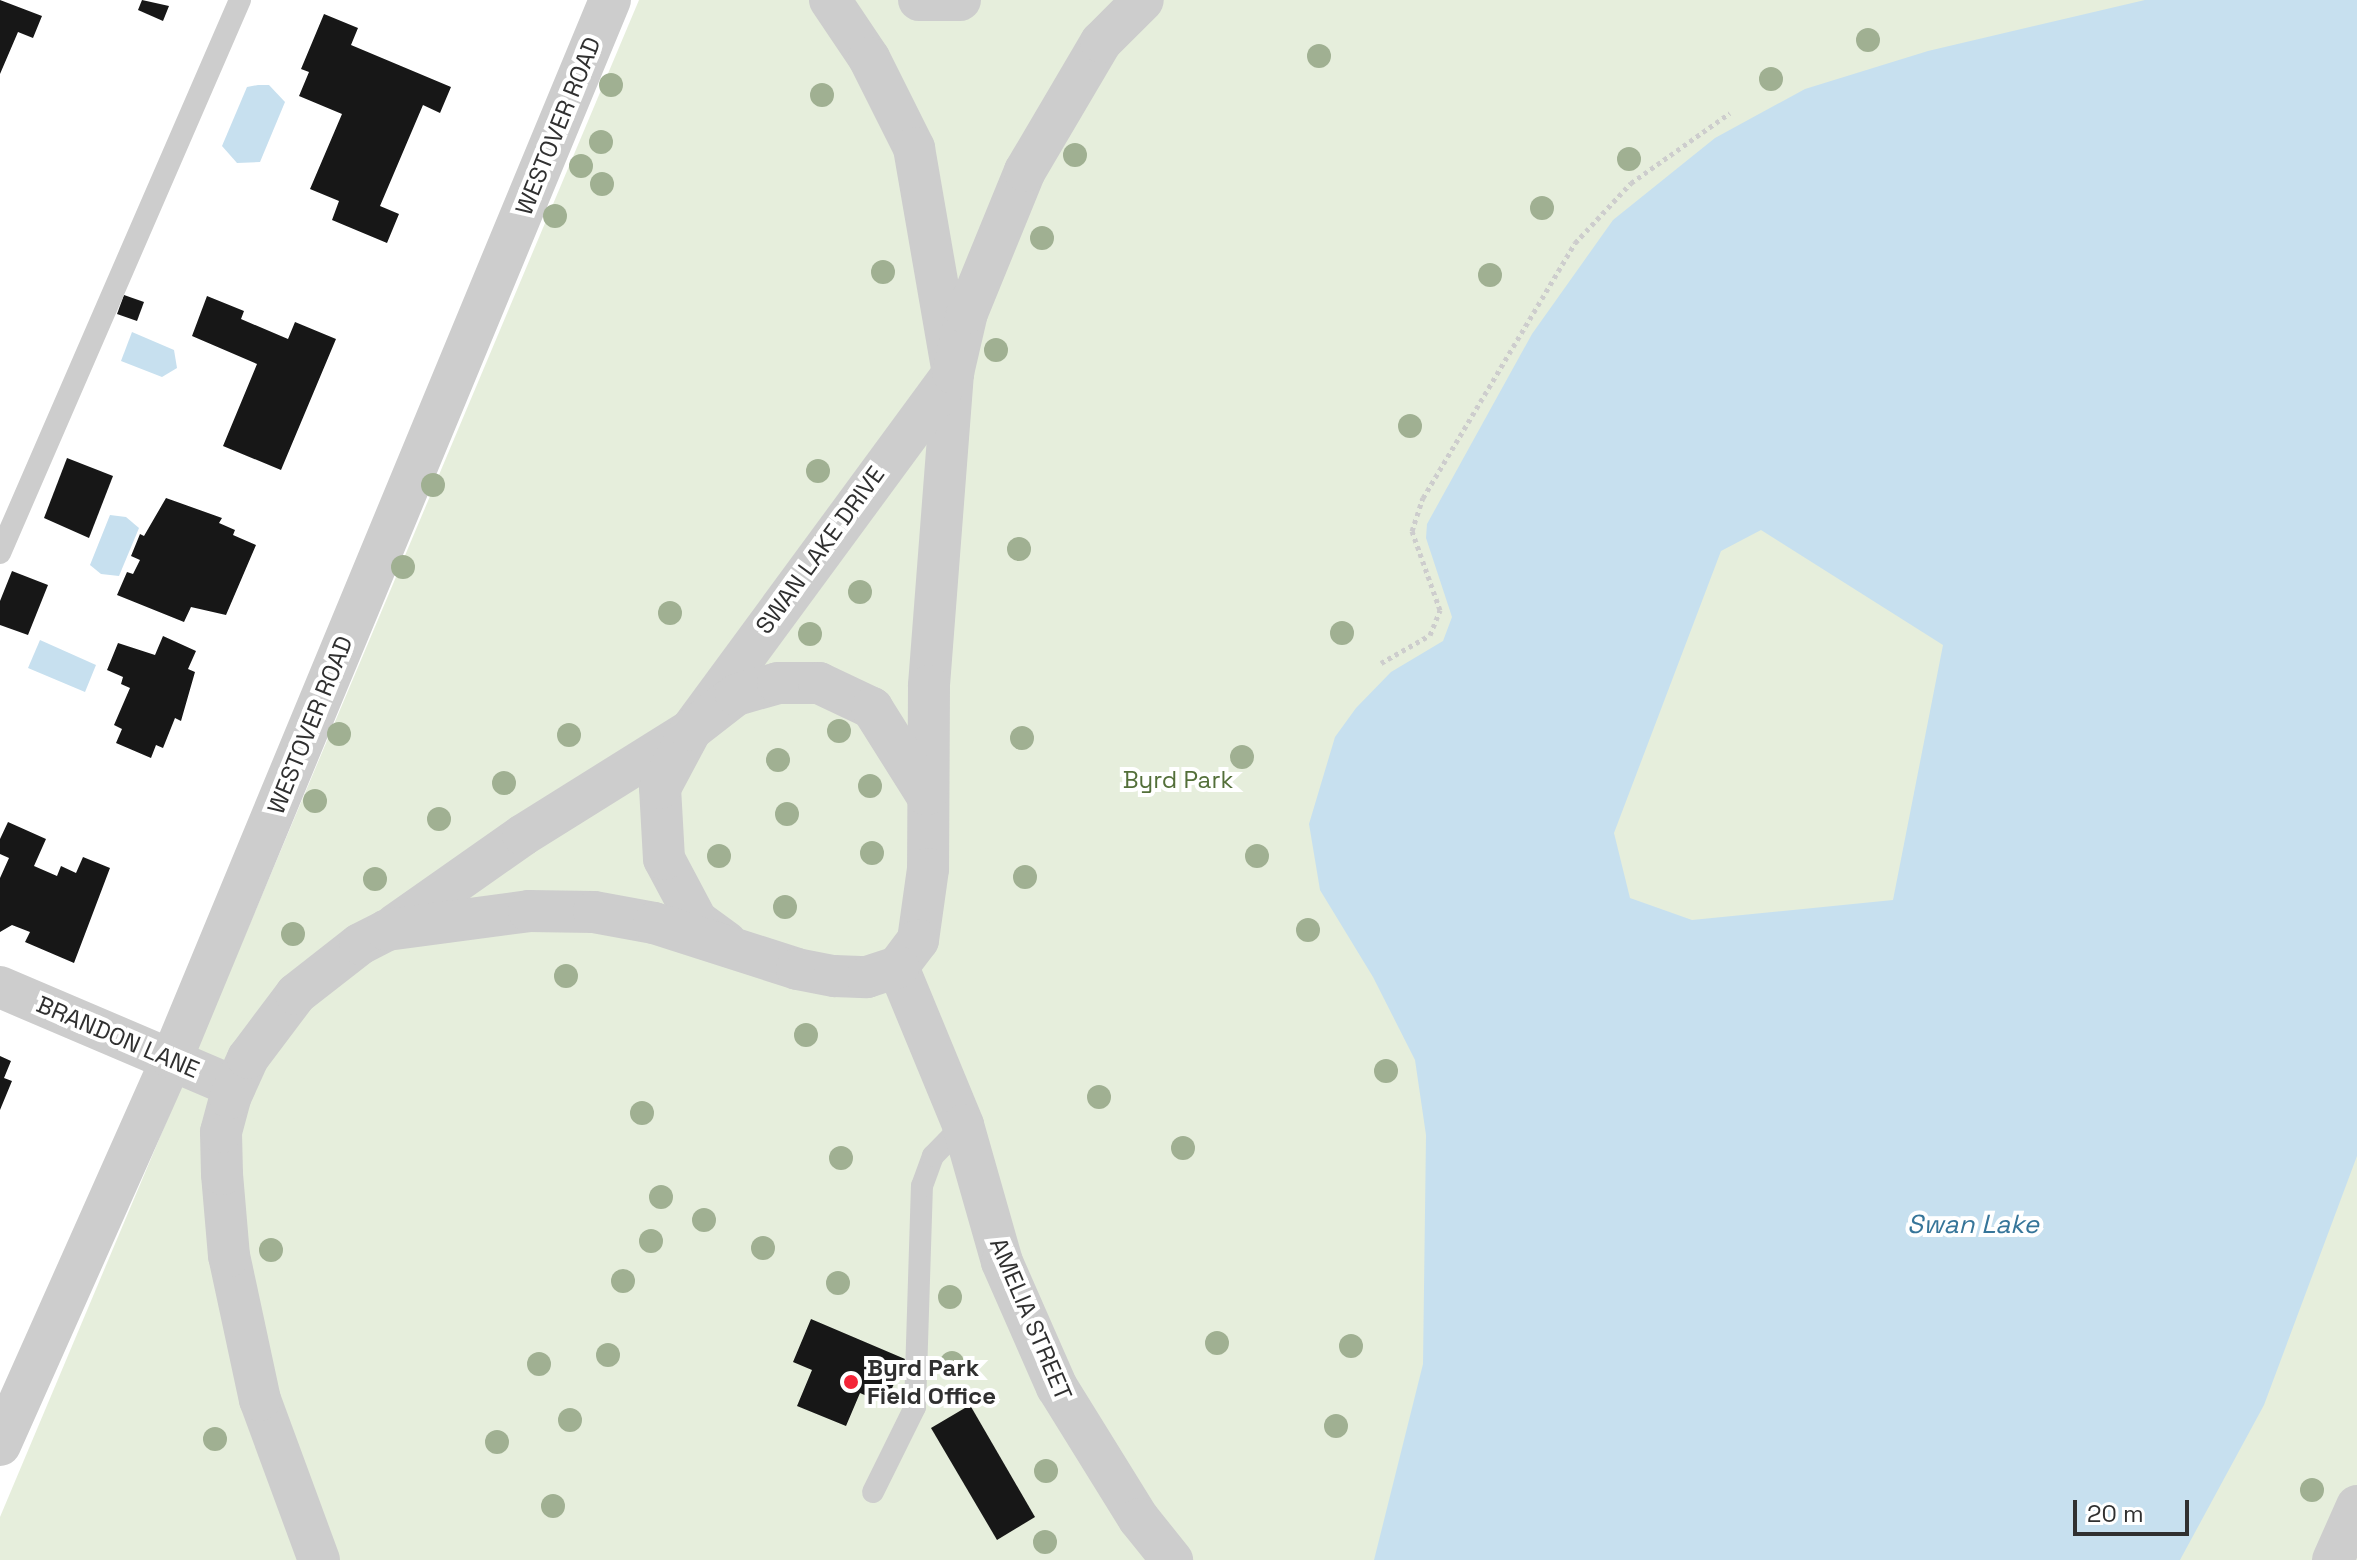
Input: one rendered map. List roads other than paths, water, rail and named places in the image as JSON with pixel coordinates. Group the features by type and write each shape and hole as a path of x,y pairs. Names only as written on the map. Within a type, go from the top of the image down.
{"street":[{"name":"WESTOVER ROAD","path":"0,1445 172,1058 610,0"},
{"name":"SWAN LAKE DRIVE","path":"691,730 953,373 914,148 869,58 830,0"},
{"path":"919,0 960,0"},
{"name":"SWAN LAKE DRIVE","path":"898,967 918,940 928,869 930,671 953,373 967,313 1025,171 1101,42 1143,0"},
{"name":"SWAN LAKE DRIVE","path":"319,1560 260,1400 229,1256 221,1132 248,1058 296,994 360,944 387,930 523,835 691,730 736,695 778,683 819,683 872,708 897,740 929,799"},
{"path":"691,730 660,788 664,859 697,921 734,948"},
{"path":"387,930 529,911 594,912 654,923 834,976 867,977 898,967"},
{"name":"AMELIA STREET","path":"898,967 963,1125 1002,1262 1057,1387 1115,1483 1172,1560"},
{"name":"BRANDON LANE","path":"0,987 235,1087"},
{"path":"2333,1560 2357,1506"}],"lane":[{"path":"0,553 240,0"},
{"path":"873,1492 915,1407 922,1186 933,1156 963,1125"}],"water":[{"name":"Swan Lake","path":"2145,0 2357,0 2357,1156 2264,1405 2180,1560 1374,1560 1423,1364 1426,1135 1415,1060 1373,977 1320,890 1309,824 1335,737 1356,708 1391,672 1443,641 1452,617 1426,538 1427,524 1532,334 1613,220 1715,138 1805,89 1928,51","holes":["1761,530 1943,645 1893,900 1692,920 1630,898 1614,833 1721,551"]},
{"path":"269,85 285,102 260,162 237,163 222,146 247,87"},
{"path":"132,332 174,350 177,368 162,377 121,361"},
{"path":"110,515 126,517 139,528 119,576 101,574 90,565"},
{"path":"40,640 96,665 85,692 28,668"}],"place":[{"name":"Byrd Park Field Office","path":"851,1382"}],"park label":[{"name":"Byrd Park","path":"1178,780"}]}
